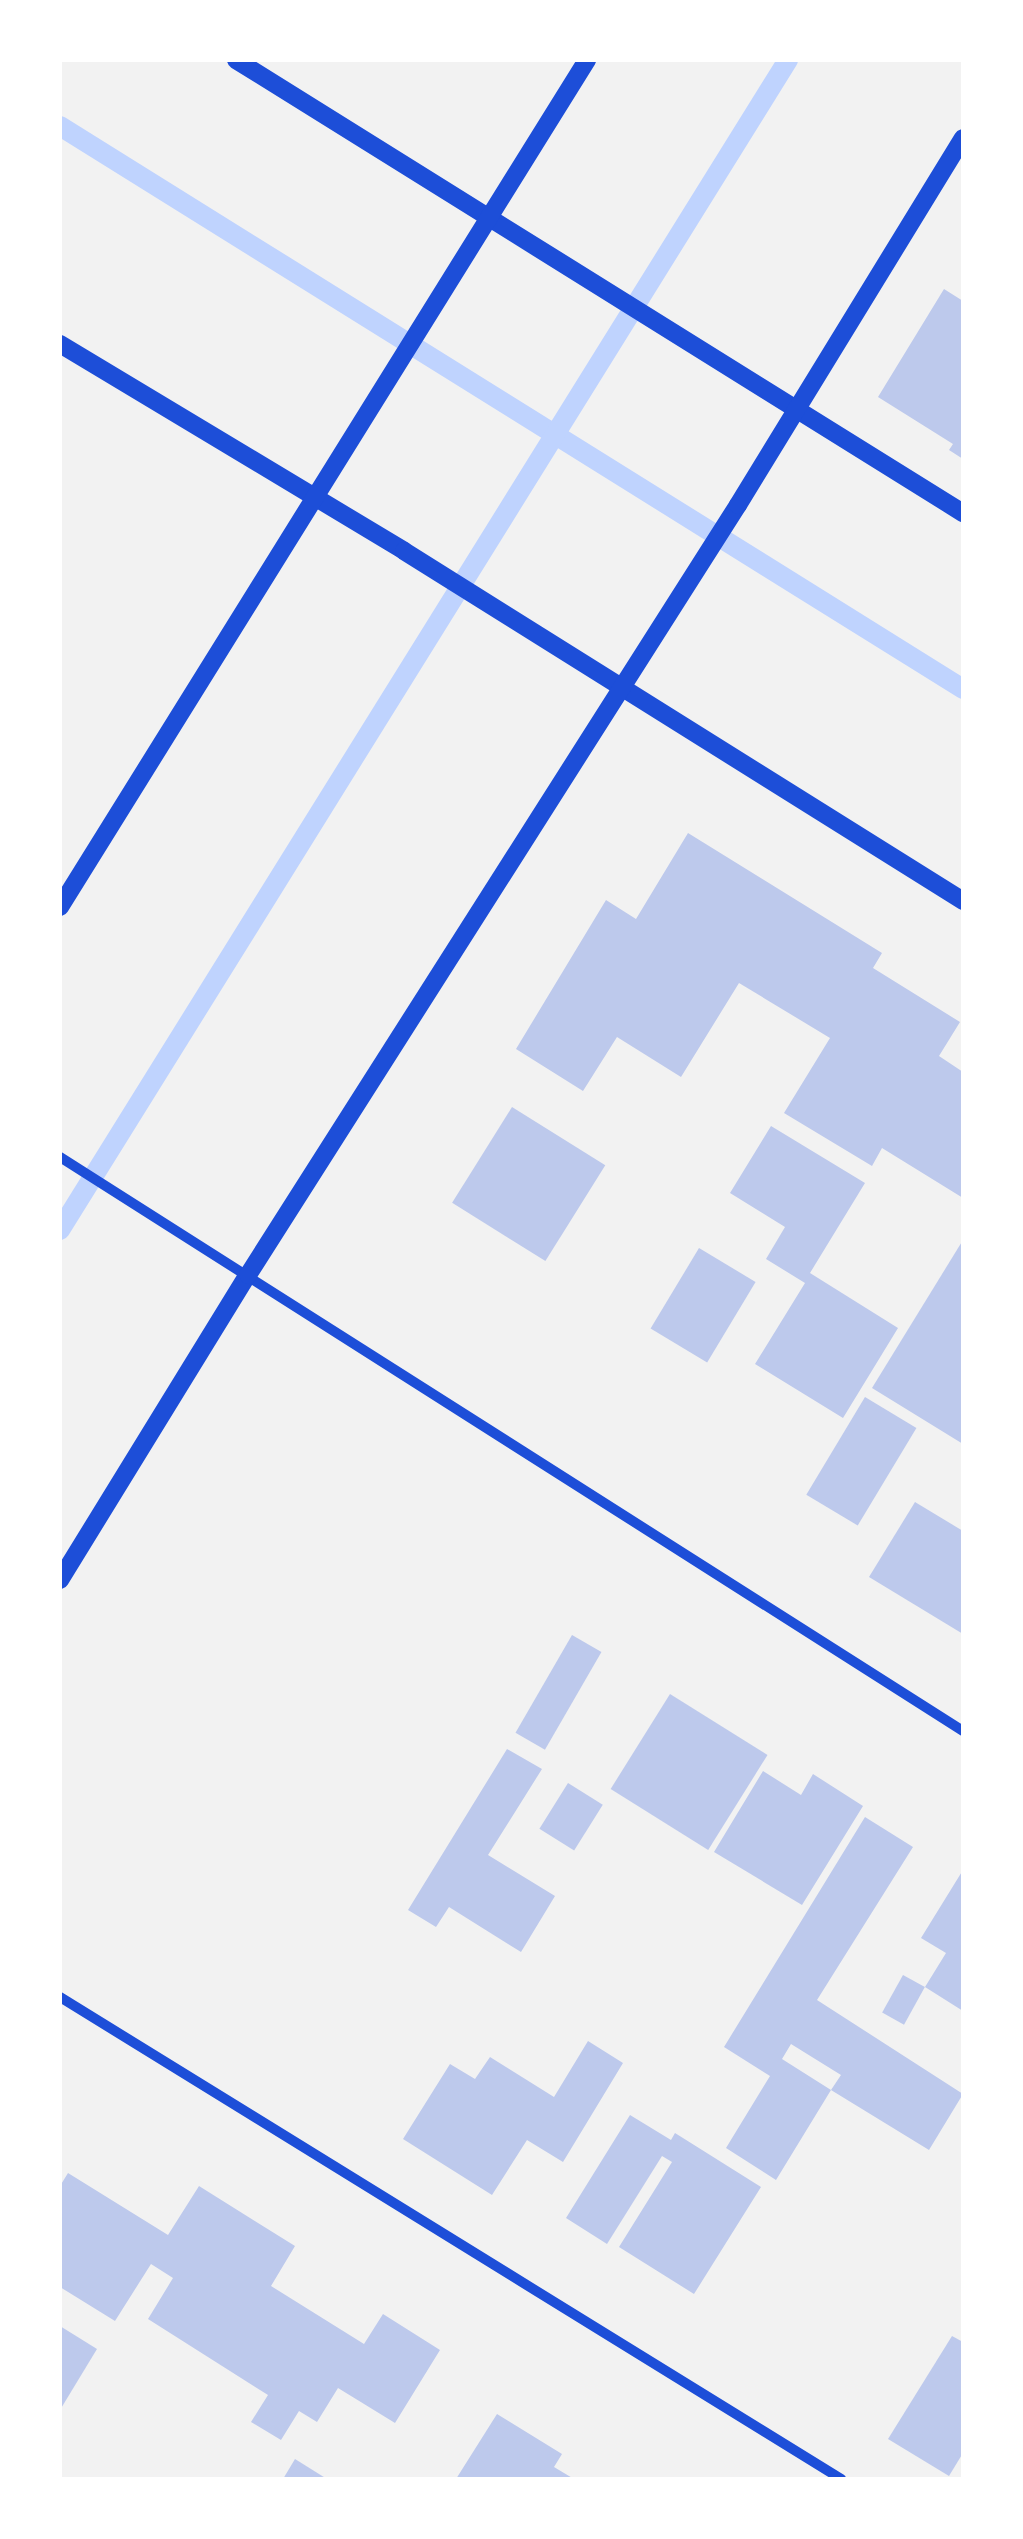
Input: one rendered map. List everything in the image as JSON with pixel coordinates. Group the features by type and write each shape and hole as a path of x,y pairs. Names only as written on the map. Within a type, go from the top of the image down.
{"street":[{"path":"236,60 963,513"},
{"path":"60,907 587,60"},
{"path":"60,1580 248,1274 738,505 963,138"},
{"path":"60,344 404,552 963,901"},
{"path":"60,1157 963,1731"},
{"path":"60,1997 842,2479"}],"building":[{"path":"944,289 963,301 963,459 949,450 953,444 878,397"},
{"path":"688,833 882,953 873,968 960,1022 939,1056 963,1072 963,1198 882,1148 872,1166 784,1113 830,1038 739,983 681,1077 617,1037 583,1091 516,1049 606,900 636,919"},
{"path":"512,1107 605,1165 545,1261 452,1203"},
{"path":"771,1126 865,1183 810,1273 898,1328 843,1418 755,1364 805,1283 766,1259 785,1227 730,1193"},
{"path":"963,1240 963,1444 872,1388"},
{"path":"699,1248 756,1282 707,1363 651,1329"},
{"path":"865,1397 916,1428 858,1526 806,1495"},
{"path":"915,1502 963,1531 963,1634 869,1577"},
{"path":"572,1635 601,1652 545,1750 516,1733"},
{"path":"670,1694 768,1755 708,1850 611,1789"},
{"path":"507,1749 542,1769 488,1855 555,1896 521,1952 449,1907 436,1927 408,1910"},
{"path":"763,1771 801,1795 813,1774 863,1806 802,1905 714,1852"},
{"path":"568,1783 603,1805 574,1851 539,1829"},
{"path":"865,1817 913,1847 817,2000 963,2094 929,2150 831,2090 776,2180 726,2148 770,2076 724,2047","holes":["791,2044 841,2075 831,2090 782,2059"]},
{"path":"963,1870 963,2011 925,1987 946,1953 921,1938"},
{"path":"903,1975 925,1987 904,2025 882,2013"},
{"path":"588,2041 623,2063 563,2162 527,2140 492,2195 403,2139 450,2064 475,2079 490,2057 554,2097"},
{"path":"630,2115 671,2140 675,2133 761,2187 694,2294 619,2247 672,2162 662,2156 607,2244 566,2218"},
{"path":"68,2173 168,2235 199,2186 295,2246 271,2286 364,2344 383,2314 440,2350 395,2423 338,2388 317,2422 299,2411 281,2440 251,2422 268,2395 148,2319 173,2278 151,2264 115,2321 60,2287 60,2186"},
{"path":"60,2326 97,2349 60,2410"},
{"path":"952,2336 963,2342 963,2453 949,2476 888,2439"},
{"path":"497,2414 562,2454 554,2467 574,2479 456,2479"},
{"path":"295,2459 327,2479 283,2479"}],"waterway":[{"path":"60,1230 788,60"},
{"path":"60,126 963,689"}]}
